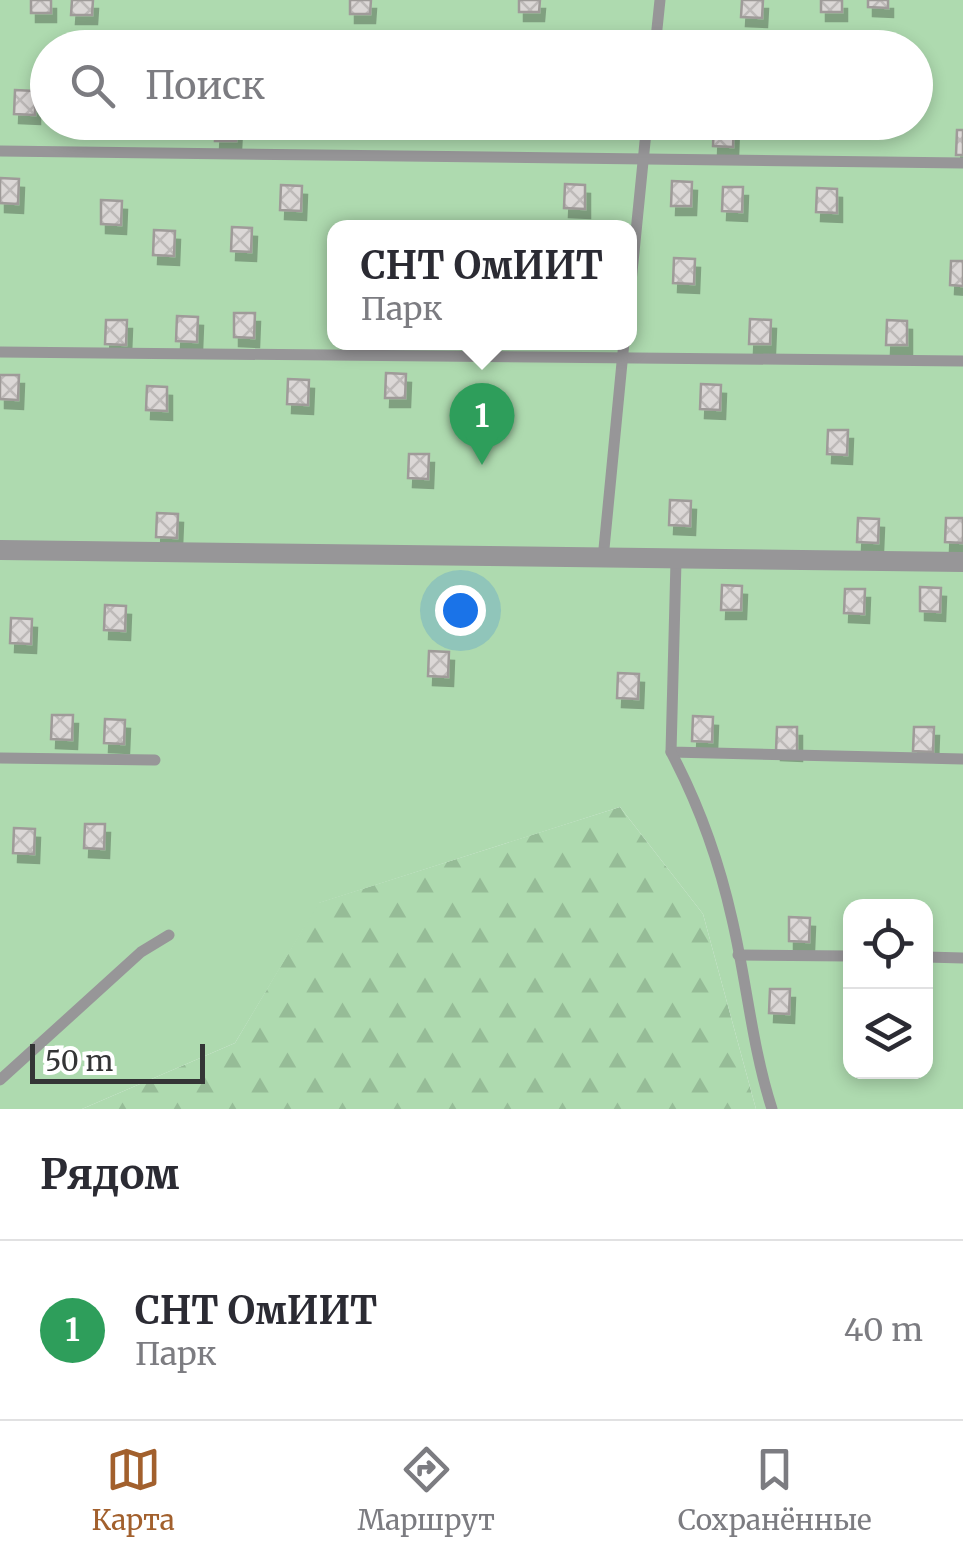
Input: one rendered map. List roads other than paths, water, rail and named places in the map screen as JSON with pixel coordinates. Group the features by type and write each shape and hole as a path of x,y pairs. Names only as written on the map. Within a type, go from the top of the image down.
{"street":[{"path":"0,550 963,562"}],"lane":[{"path":"657,30 660,0"},
{"path":"637,220 645,140"},
{"path":"0,151 963,163"},
{"path":"637,349 963,361"},
{"path":"0,352 416,350"},
{"path":"603,559 624,350"},
{"path":"676,561 671,752 696,801 738,955 756,1060 772,1109"},
{"path":"671,752 963,759"},
{"path":"0,758 155,760"},
{"path":"0,1080 141,952 169,934"},
{"path":"738,955 843,956"},
{"path":"933,957 963,958"}],"place":[{"name":"СНТ ОмИИТ","path":"482,465"}]}
